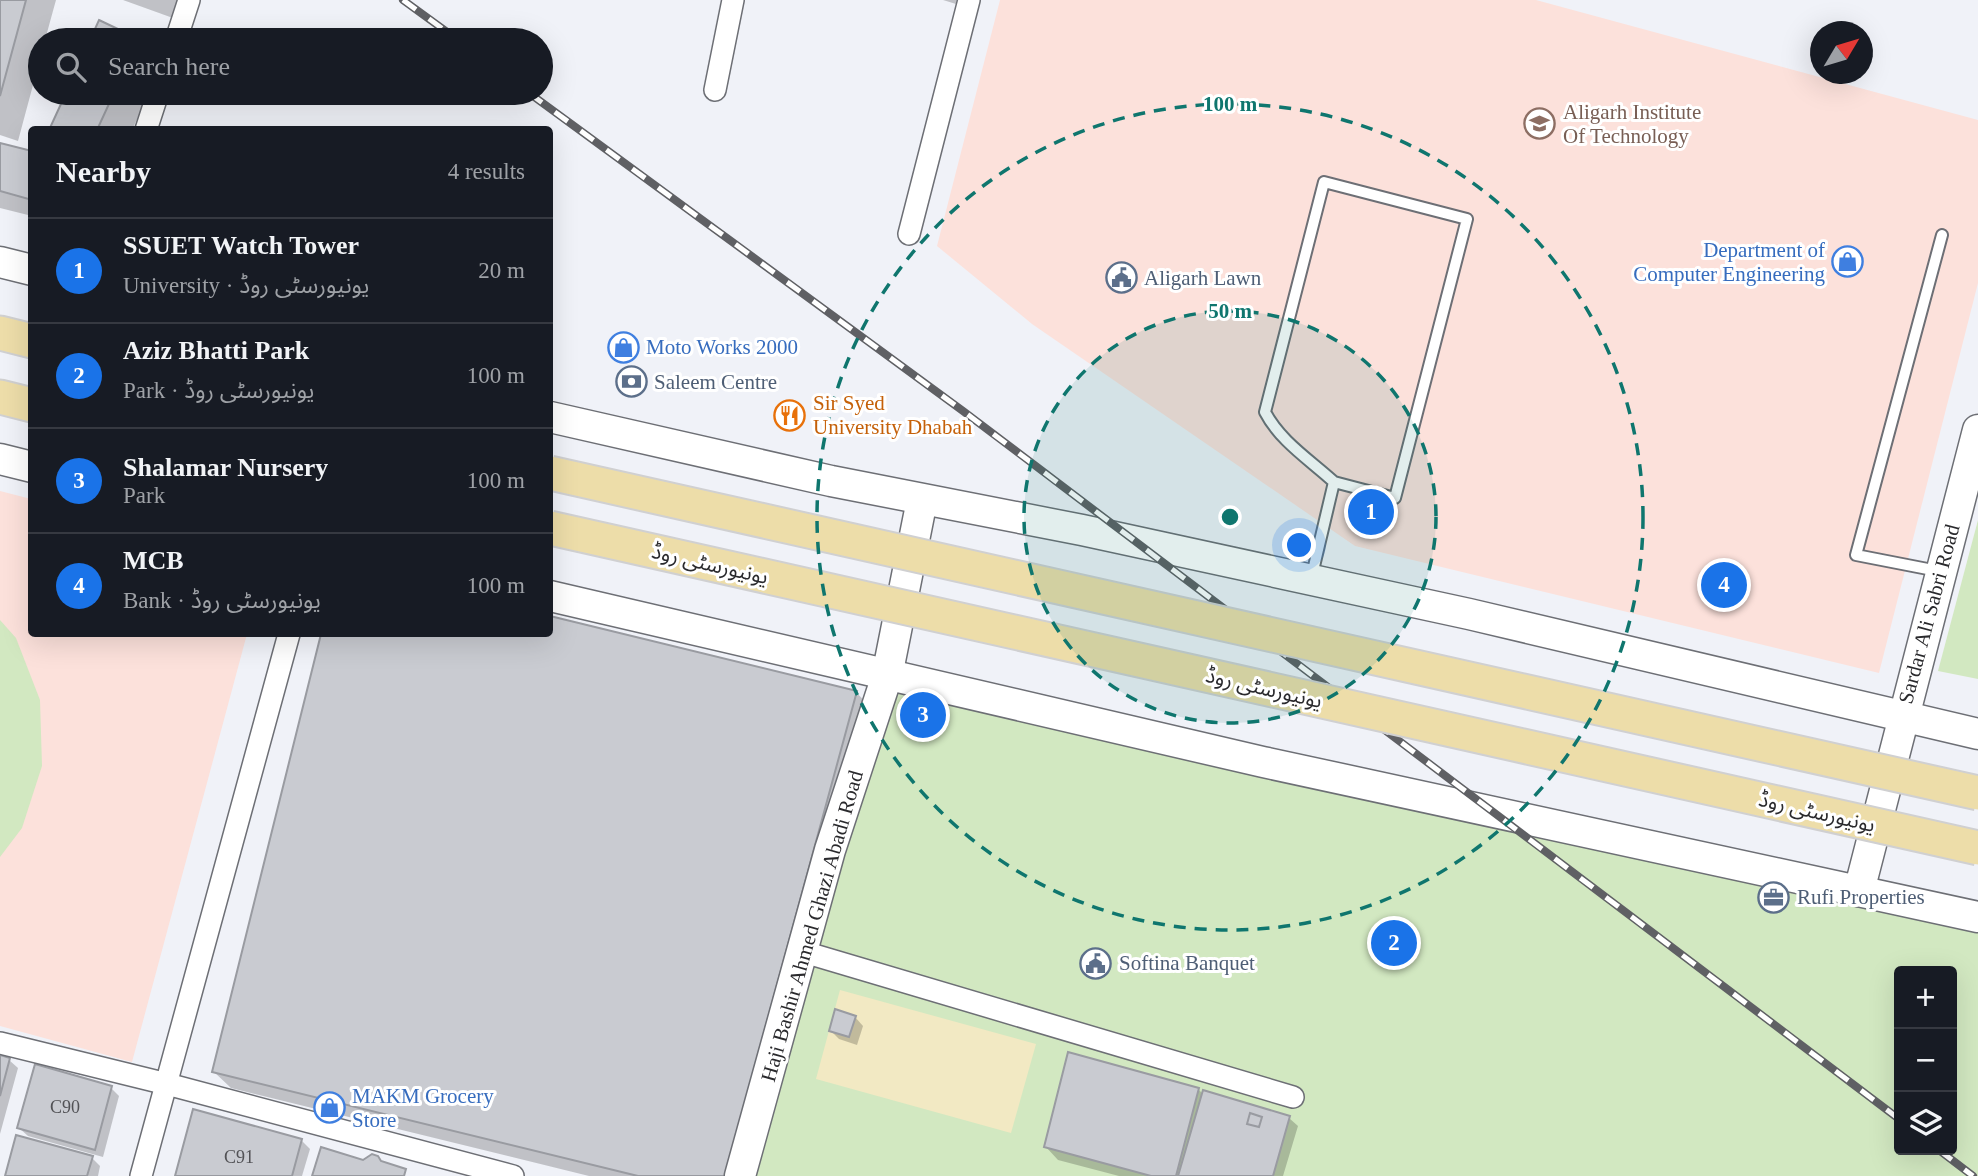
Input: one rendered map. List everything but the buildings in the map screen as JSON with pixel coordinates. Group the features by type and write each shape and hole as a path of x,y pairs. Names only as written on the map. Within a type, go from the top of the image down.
{"main road":[{"path":"0,333 28,340"},
{"path":"0,397 28,404"},
{"path":"553,474 1978,793"},
{"name":"یونیورسٹی روڈ","path":"553,528 1978,848"}],"street":[{"path":"180,28 189,0"},
{"path":"715,90 733,0"},
{"path":"909,234 969,0"},
{"path":"147,126 154,105"},
{"path":"0,262 28,269"},
{"path":"553,418 922,500 1082,530 1469,614 1978,734"},
{"name":"Sardar Ali Sabri Road","path":"1859,891 1902,716 1978,430"},
{"path":"0,459 28,466"},
{"name":"Haji Bashir Ahmed Ghazi Abadi Road","path":"740,1176 830,850 887,676 922,500"},
{"path":"553,597 1263,762 1978,917"},
{"path":"141,1176 288,637"},
{"path":"804,952 1293,1097"},
{"path":"0,1043 167,1084 437,1166 513,1176"}],"lane":[{"path":"1324,182 1466,219 1395,498 1334,482 1282,436 1265,412 1324,182"},
{"path":"1941,571 1856,555 1942,235"},
{"path":"1311,580 1334,482"}],"shaded area":[{"path":"1000,0 1536,0 1810,74 1810,84 1845,84 1978,120 1978,283 1879,673 1355,546 1032,324 937,246"},
{"path":"0,491 28,498 28,637 246,637 132,1062 0,1026"}],"green space":[{"path":"1978,520 1978,679 1938,671"},
{"path":"0,620 16,638 40,700 42,766 22,828 0,857"},
{"path":"883,676 1978,916 1978,1176 745,1176"}],"sand":[{"path":"840,990 1036,1044 1011,1133 816,1079"}],"railway":[{"path":"403,0 442,28"},
{"path":"545,105 963,411 1894,1115"},
{"path":"1946,1155 1973,1176"}],"place":[{"name":"Aligarh Institute Of Technology","path":"1540,124"},
{"name":"Department of Computer Engineering","path":"1848,262"},
{"name":"Aligarh Lawn","path":"1121,278"},
{"name":"Moto Works 2000","path":"623,347"},
{"name":"Saleem Centre","path":"631,382"},
{"name":"Sir Syed University Dhabah","path":"790,415"},
{"name":"SSUET Watch Tower","path":"1371,512"},
{"name":"MCB","path":"1724,585"},
{"name":"Shalamar Nursery","path":"923,715"},
{"name":"Rufi Properties","path":"1774,897"},
{"name":"Aziz Bhatti Park","path":"1394,943"},
{"name":"Softina Banquet","path":"1096,963"},
{"name":"MAKM Grocery Store","path":"329,1108"}]}
